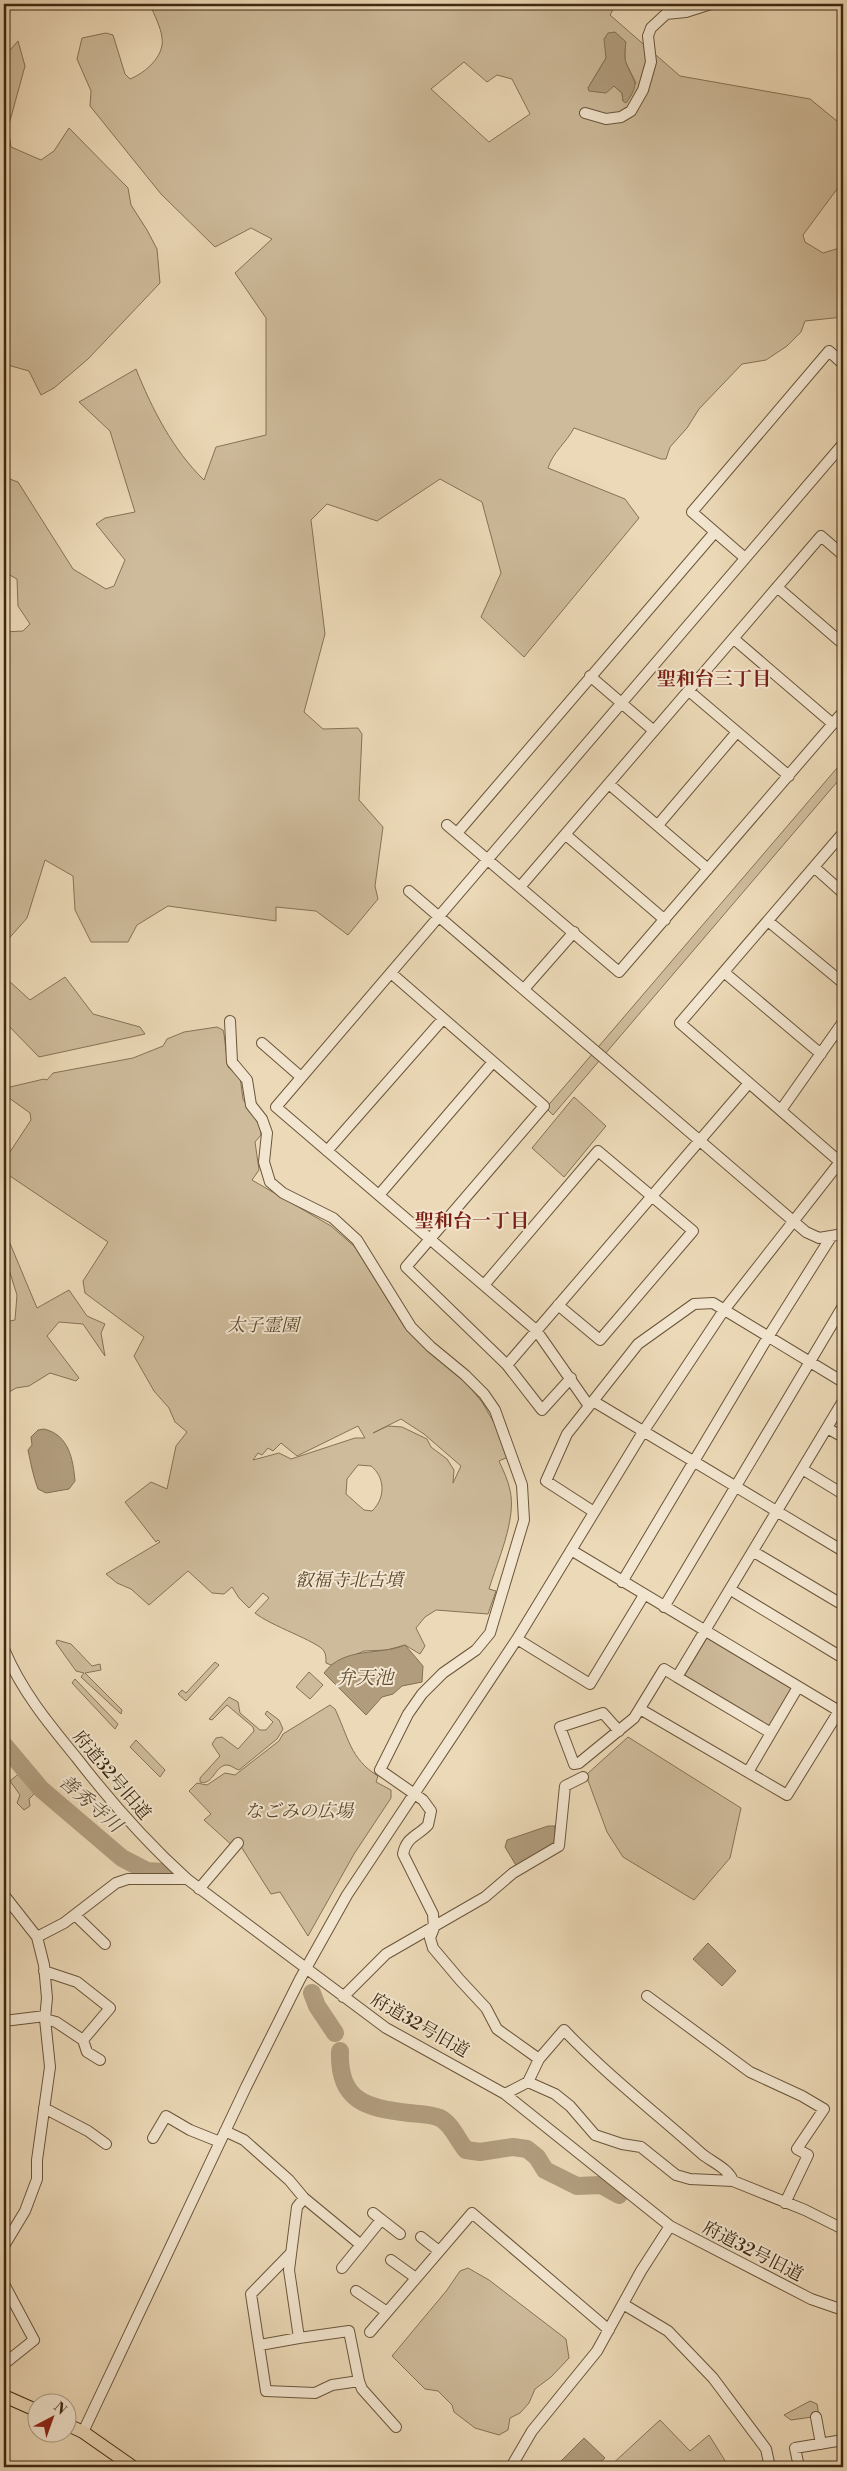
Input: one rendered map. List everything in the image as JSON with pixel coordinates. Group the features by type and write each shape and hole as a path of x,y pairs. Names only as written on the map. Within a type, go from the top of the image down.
{"main road":[{"path":"4,2396 28,2407"},
{"path":"78,2430 133,2467"}],"street":[{"path":"585,113 606,119 621,118 631,110 644,90 651,62 648,36 651,28 666,14 686,12 711,4"},
{"path":"745,558 692,512 829,351 843,364"},
{"path":"262,1119 276,1107 301,1078 745,558 840,456 843,444"},
{"path":"457,833 715,532"},
{"path":"520,887 821,536 843,555"},
{"path":"777,587 843,644"},
{"path":"734,638 833,724"},
{"path":"590,676 654,730"},
{"path":"689,691 788,776"},
{"path":"447,825 620,972 843,712"},
{"path":"658,825 737,732"},
{"path":"609,784 708,869"},
{"path":"83,2432 225,2131 306,1968 347,1895 517,1639 643,1432 724,1310 842,1160 680,1023 725,973 843,833"},
{"path":"566,835 665,920"},
{"path":"814,867 843,893"},
{"path":"410,890 812,1236 819,1238 843,1234"},
{"path":"768,921 843,983"},
{"path":"524,989 574,932"},
{"path":"391,973 544,1106 406,1267 506,1365 542,1410 571,1378"},
{"path":"725,973 821,1054"},
{"path":"328,1151 443,1019"},
{"path":"230,1021 232,1062 247,1080 251,1106 262,1119 267,1133 264,1162 270,1182 283,1193 332,1218 357,1240 412,1327 431,1347 465,1375 484,1394 495,1410 522,1486 524,1520 490,1633 476,1650 444,1673 422,1694 408,1714 380,1770 428,1804 431,1811 431,1818 425,1828 409,1840 404,1847 404,1859 433,1914 434,1928 430,1938 434,1948 486,2008 497,2029 538,2059"},
{"path":"781,1110 843,1022"},
{"path":"262,1043 301,1078"},
{"path":"379,1195 493,1062"},
{"path":"506,1365 749,1083"},
{"path":"276,1107 536,1330 591,1403 843,1551"},
{"path":"484,1285 598,1151 694,1231 600,1340 558,1305"},
{"path":"622,1582 768,1337 831,1236"},
{"path":"594,1512 546,1481 567,1434 638,1344 694,1304 713,1303 843,1382"},
{"path":"664,1607 843,1306"},
{"path":"677,1677 754,1552 843,1401"},
{"path":"827,1428 843,1438"},
{"path":"802,1470 843,1494"},
{"path":"570,1550 798,1687 841,1708 787,1795 640,1709"},
{"path":"754,1552 843,1605"},
{"path":"731,1590 843,1658"},
{"path":"517,1639 590,1684 644,1595"},
{"name":"府道32号旧道","path":"4,1649 26,1692 45,1719 156,1852 187,1880 386,2028 482,2079 505,2094 670,2226 811,2299 843,2310"},
{"path":"619,1731 602,1713 560,1727 574,1764 578,1763 619,1731 634,1718 664,1669 771,1733"},
{"path":"748,1772 798,1687"},
{"path":"343,1997 386,1954 406,1941 434,1928 484,1897 513,1873 559,1846 563,1792 569,1782 583,1777"},
{"path":"199,1889 238,1843"},
{"path":"37,1937 52,1931 107,1889 128,1879 187,1880"},
{"path":"4,1895 37,1937 47,1998 45,2018 50,2067 37,2179 28,2204 4,2246"},
{"path":"75,1915 105,1944"},
{"path":"44,1971 77,1982 110,2008 83,2040"},
{"path":"647,1996 750,2072 802,2096 824,2110 797,2149 808,2155 785,2203"},
{"path":"4,2021 45,2018 56,2022 83,2040 87,2052 100,2060"},
{"path":"505,2094 528,2082 538,2059 564,2030 628,2090 705,2157 731,2175 733,2181"},
{"path":"528,2082 555,2094 570,2106 595,2135 622,2144 641,2147 676,2175 690,2179 733,2181 805,2210 843,2229"},
{"path":"44,2108 88,2131 106,2144"},
{"path":"153,2138 166,2116 190,2130 220,2142"},
{"path":"225,2131 244,2140 289,2180 304,2198 361,2245"},
{"path":"299,2338 289,2270 297,2207 304,2198"},
{"path":"370,2332 472,2213 609,2330"},
{"path":"342,2268 361,2245 377,2216 400,2234"},
{"path":"514,2466 532,2431 597,2351 641,2271 670,2226"},
{"path":"421,2237 439,2251"},
{"path":"290,2254 251,2294 266,2391 314,2393 332,2385 359,2381"},
{"path":"391,2260 416,2278"},
{"path":"4,2284 34,2340 4,2364"},
{"path":"356,2291 387,2312"},
{"path":"623,2304 668,2331 713,2378 766,2449 770,2467"},
{"path":"260,2345 349,2331 362,2389 396,2427"},
{"path":"816,2417 821,2444"},
{"path":"799,2467 795,2448 843,2440"}],"green space":[{"path":"150,4 616,4 610,15 680,76 810,99 843,126 843,181 803,235 805,242 823,253 843,247 843,317 805,321 801,332 787,346 766,360 742,364 699,409 687,428 670,447 666,459 661,459 574,428 553,457 548,468 625,499 639,518 524,657 481,617 501,573 482,502 440,479 377,521 327,504 311,520 325,634 304,712 323,729 358,728 362,734 359,800 383,827 375,886 378,899 348,935 316,911 276,907 276,921 168,906 137,925 128,942 91,942 75,910 73,876 45,860 27,918 4,944 4,632 23,631 30,624 18,606 17,579 4,572 4,477 18,482 73,569 106,589 114,586 125,560 96,524 105,518 135,512 110,431 79,402 136,369 164,428 183,456 204,480 216,447 266,435 266,318 235,273 272,239 251,228 215,247 161,194 90,106 91,91 77,59 82,38 106,33 113,35 125,74 130,79 142,73 153,63 162,45 160,30","holes":["625,42 625,61 636,83 623,101 622,93 614,86 588,88 606,58","464,62 487,82 497,75 512,79 530,114 489,142 431,89"]},
{"path":"18,41 25,66 8,128 11,147 41,160 54,151 69,128 128,188 131,205 157,249 160,283 88,359 54,388 41,395 29,371 4,364 4,57"},
{"path":"843,761 843,775 553,1115 546,1108"},
{"path":"4,945 8,966 8,980 30,1000 65,977 93,1014 140,1027 145,1034 39,1057 4,1021"},
{"name":"太子霊園","path":"217,1027 223,1030 228,1067 240,1077 243,1099 260,1126 261,1135 255,1142 259,1170 252,1180 331,1226 355,1247 405,1328 468,1385 482,1402 496,1426 508,1457 499,1461 510,1490 511,1514 509,1527 489,1589 496,1591 488,1614 436,1610 425,1617 416,1628 425,1646 420,1654 405,1645 387,1650 364,1651 331,1665 326,1663 325,1652 320,1647 255,1613 269,1598 263,1593 249,1608 232,1587 224,1594 212,1593 188,1571 149,1605 131,1589 117,1583 106,1574 160,1542 158,1540 156,1542 125,1502 151,1482 167,1489 176,1446 187,1432 175,1422 169,1408 154,1391 134,1356 144,1337 85,1293 83,1281 108,1242 4,1172 4,1161 31,1120 30,1113 5,1095 10,1087 44,1079 47,1080 53,1073 133,1058 163,1046 167,1039 184,1032","holes":["401,1419 424,1434 461,1466 453,1483 454,1470 447,1459 431,1447 427,1439 402,1427 388,1426 373,1433","358,1426 365,1438 355,1438 291,1459 279,1453 253,1460 258,1453 262,1455 268,1448 273,1451 281,1443 297,1456","358,1465 371,1466 376,1471 381,1482 382,1494 377,1506 372,1511 364,1510 346,1494 347,1479"]},
{"path":"574,1097 606,1126 564,1177 532,1148"},
{"path":"9,1241 37,1308 69,1290 87,1316 105,1324 101,1333 105,1356 83,1324 59,1322 47,1336 79,1378 76,1381 50,1373 29,1386 16,1388 4,1395 4,1322 15,1320 17,1295 4,1254 4,1244"},
{"path":"707,1638 792,1689 770,1730 683,1678"},
{"path":"57,1640 71,1644 92,1666 100,1664 101,1670 85,1673 122,1710 121,1714 81,1677 84,1673 76,1671 56,1643"},
{"path":"215,1662 219,1665 186,1701 178,1694 182,1690 186,1693"},
{"path":"309,1672 323,1685 310,1699 296,1687"},
{"path":"75,1679 118,1724 115,1729 72,1683"},
{"path":"229,1697 238,1702 240,1713 260,1730 266,1730 273,1722 265,1714 267,1711 279,1720 283,1729 277,1739 239,1770 228,1765 223,1766 208,1781 200,1782 200,1778 220,1756 212,1744 216,1738 222,1737 238,1749 254,1731 253,1727 227,1705 212,1720 209,1719"},
{"name":"なごみの広場","path":"330,1705 335,1709 347,1738 361,1762 378,1776 376,1782 391,1790 391,1798 354,1854 308,1936 280,1892 271,1894 240,1845 235,1848 204,1820 211,1814 189,1791 197,1783 207,1785 225,1773 235,1775 279,1741 283,1734"},
{"path":"628,1737 741,1808 730,1858 694,1900 623,1857 607,1832 586,1775"},
{"path":"136,1740 165,1770 160,1777 130,1747"},
{"path":"22,1771 38,1790 29,1799 30,1806 24,1810 17,1803 20,1795 10,1781"},
{"path":"468,2268 489,2280 566,2339 569,2358 551,2377 535,2389 529,2403 520,2413 510,2418 508,2430 499,2435 475,2428 454,2412 452,2405 438,2391 425,2389 392,2356 447,2290 460,2271"},
{"path":"810,2401 817,2404 819,2416 791,2420 784,2415"},
{"path":"660,2420 690,2451 709,2435 729,2467 609,2467"}],"water":[{"path":"615,32 626,42 625,61 635,83 626,103 623,101 622,93 614,86 606,93 589,91 588,88 606,58 604,39 608,33"},
{"path":"44,1429 52,1432 64,1442 71,1456 75,1481 69,1489 46,1493 38,1489 28,1450 32,1445 31,1437 38,1430"},
{"name":"弁天池","path":"405,1645 423,1666 422,1682 402,1686 393,1694 382,1697 366,1715 324,1673 332,1664 352,1655"},
{"path":"548,1826 555,1826 554,1844 517,1867 505,1847 507,1840"},
{"path":"708,1943 736,1971 722,1986 693,1959"},
{"path":"584,2438 605,2458 595,2467 563,2467 559,2463"}],"waterway":[{"name":"善秀寺川","path":"4,1745 41,1789 122,1858 147,1871 164,1872"},
{"name":"善秀寺川","path":"312,1993 317,2006 335,2033"},
{"name":"善秀寺川","path":"340,2051 344,2081 358,2099 380,2108 440,2118 451,2128 466,2150 480,2152 513,2147 527,2149 537,2157 545,2170 577,2186 601,2185 619,2195"}],"district":[{"name":"聖和台三丁目","path":"714,678"},
{"name":"聖和台一丁目","path":"472,1220"}],"park label":[{"name":"叡福寺北古墳","path":"349,1580"}]}
